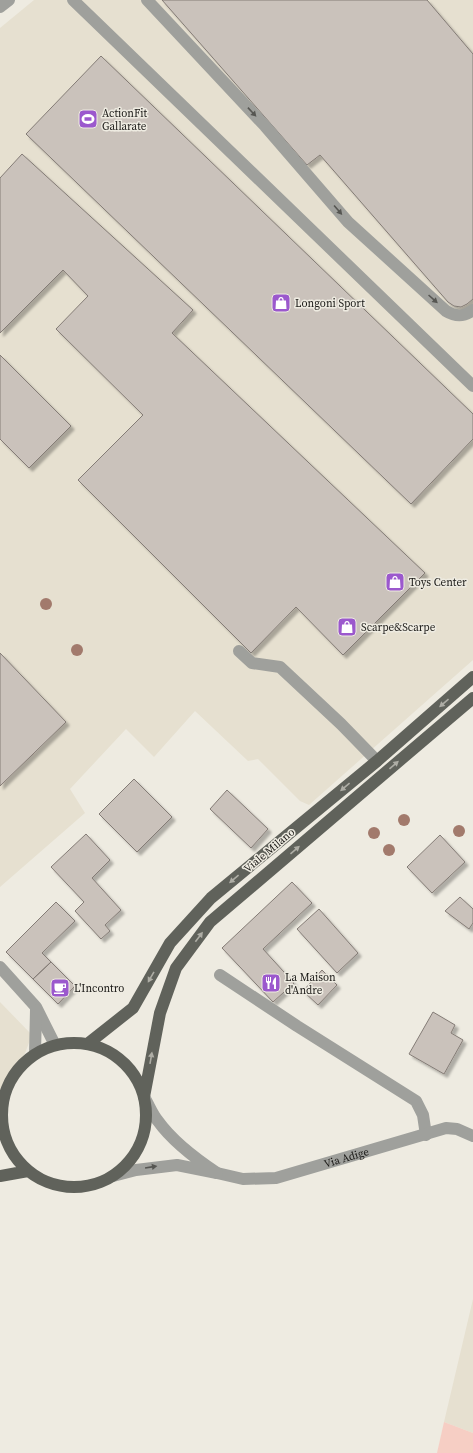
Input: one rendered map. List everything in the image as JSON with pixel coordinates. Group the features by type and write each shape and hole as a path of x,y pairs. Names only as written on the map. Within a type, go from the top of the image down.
{"main road":[{"name":"Viale Milano","path":"90,1042 134,1008 170,943 211,898 377,761 473,677"},
{"path":"144,1097 160,1013 176,968 210,922 473,698"},
{"path":"75,1042 90,1042 126,1062 144,1097 147,1119 142,1142 130,1161 113,1176 93,1185 70,1188 48,1183 28,1171 14,1156 5,1137 1,1117 6,1092 11,1082 17,1071 35,1054 55,1045 75,1042"},
{"path":"0,1176 28,1171"}],"street":[{"path":"0,7 9,0"},
{"path":"73,0 473,386"},
{"path":"147,0 226,84 348,222 446,311 457,315 468,314 473,310"},
{"path":"239,651 252,663 280,667 341,724 377,761"},
{"path":"0,967 36,1007 55,1045"},
{"path":"220,975 416,1101 423,1115 426,1134"},
{"path":"35,1054 36,1007"},
{"name":"Via Adige","path":"144,1097 158,1122 198,1160 217,1173"},
{"name":"Via Adige","path":"113,1176 136,1170 177,1165 242,1179 276,1178 446,1128 457,1129 473,1136"}],"shaded area":[{"path":"34,0 473,0 473,660 309,805 300,801 258,759 248,761 195,711 154,757 126,729 70,789 85,813 0,887 0,28"},
{"path":"0,1002 32,1035 15,1079 0,1090"},
{"path":"473,1299 473,1433 444,1422"},
{"path":"444,1422 473,1433 473,1453 437,1453"}],"building":[{"path":"162,0 427,0 473,54 473,299 461,307 454,306 448,302 320,155 307,165"},
{"path":"101,56 473,414 473,439 411,504 26,134"},
{"path":"22,154 193,310 172,333 425,573 343,655 296,607 251,653 78,480 143,415 56,329 88,296 63,270 0,333 0,178"},
{"path":"0,355 71,426 29,468 0,439"},
{"path":"0,653 66,722 0,786"},
{"path":"134,779 172,817 137,852 99,814"},
{"path":"227,790 268,829 251,848 210,809"},
{"path":"86,834 110,860 92,878 121,910 105,925 110,931 101,939 75,911 84,902 51,867"},
{"path":"440,835 465,862 432,893 407,867"},
{"path":"292,882 312,903 263,949 294,983 273,1002 222,948"},
{"path":"460,897 473,909 473,923 469,929 445,911"},
{"path":"56,902 75,921 42,953 51,962 33,979 6,952"},
{"path":"319,909 358,953 337,973 297,929"},
{"path":"51,962 75,986 58,1004 33,979"},
{"path":"322,970 337,985 318,1005 303,991"},
{"path":"433,1012 455,1025 451,1033 463,1040 444,1074 409,1054"}],"place":[{"name":"ActionFit Gallarate","path":"88,119"},
{"name":"Longoni Sport","path":"281,303"},
{"name":"Toys Center","path":"395,582"},
{"name":"Scarpe&Scarpe","path":"347,627"},
{"name":"La Maison d'Andre","path":"271,983"},
{"name":"L'Incontro","path":"60,988"}]}
